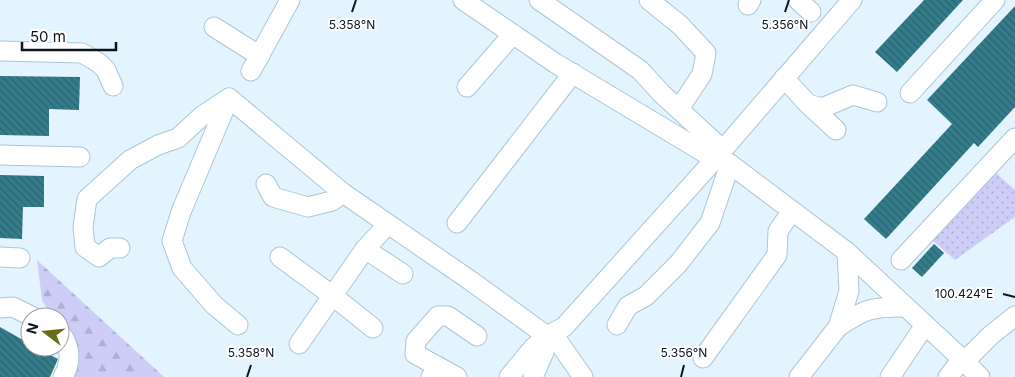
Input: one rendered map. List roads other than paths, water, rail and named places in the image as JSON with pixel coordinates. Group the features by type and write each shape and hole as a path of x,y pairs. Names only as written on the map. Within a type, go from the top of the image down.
{"street":[{"path":"214,27 255,64 290,0"},
{"path":"463,0 573,73 721,157 848,252 980,377"},
{"path":"539,0 640,70 679,109 721,157"},
{"path":"649,0 680,25 706,53 702,74 679,109"},
{"path":"510,377 534,348 564,327 721,157 784,78 852,0"},
{"path":"910,93 995,0"},
{"path":"466,87 513,34"},
{"path":"0,51 82,53 99,62 106,70 113,86"},
{"path":"457,223 573,73"},
{"path":"784,78 836,130"},
{"path":"808,104 822,108 853,95 877,102"},
{"path":"229,98 344,193 550,335 583,377"},
{"path":"120,248 110,248 99,257 85,247 83,227 87,199 130,160 158,145 178,138 202,116 229,98"},
{"path":"229,98 181,212 172,241 182,268 214,305 238,325"},
{"path":"901,260 1015,138"},
{"path":"0,155 80,157"},
{"path":"616,325 628,306 646,296 678,264 710,222 721,157"},
{"path":"266,184 273,197 308,207 332,201 344,193"},
{"path":"703,358 777,256 778,231 792,211"},
{"path":"299,344 366,249 388,224"},
{"path":"366,249 403,274"},
{"path":"838,327 849,292 848,252"},
{"path":"0,257 20,258"},
{"path":"280,257 373,328"},
{"path":"0,308 13,307 20,310"},
{"path":"799,377 838,327 856,315 875,307 906,307"},
{"path":"457,377 434,372 415,354 416,341 438,316 448,316 477,336"},
{"path":"948,377 962,359 972,355 990,335 1015,316"},
{"path":"890,377 925,325"},
{"path":"533,377 550,335"},
{"path":"63,377 68,367 70,357"}]}
